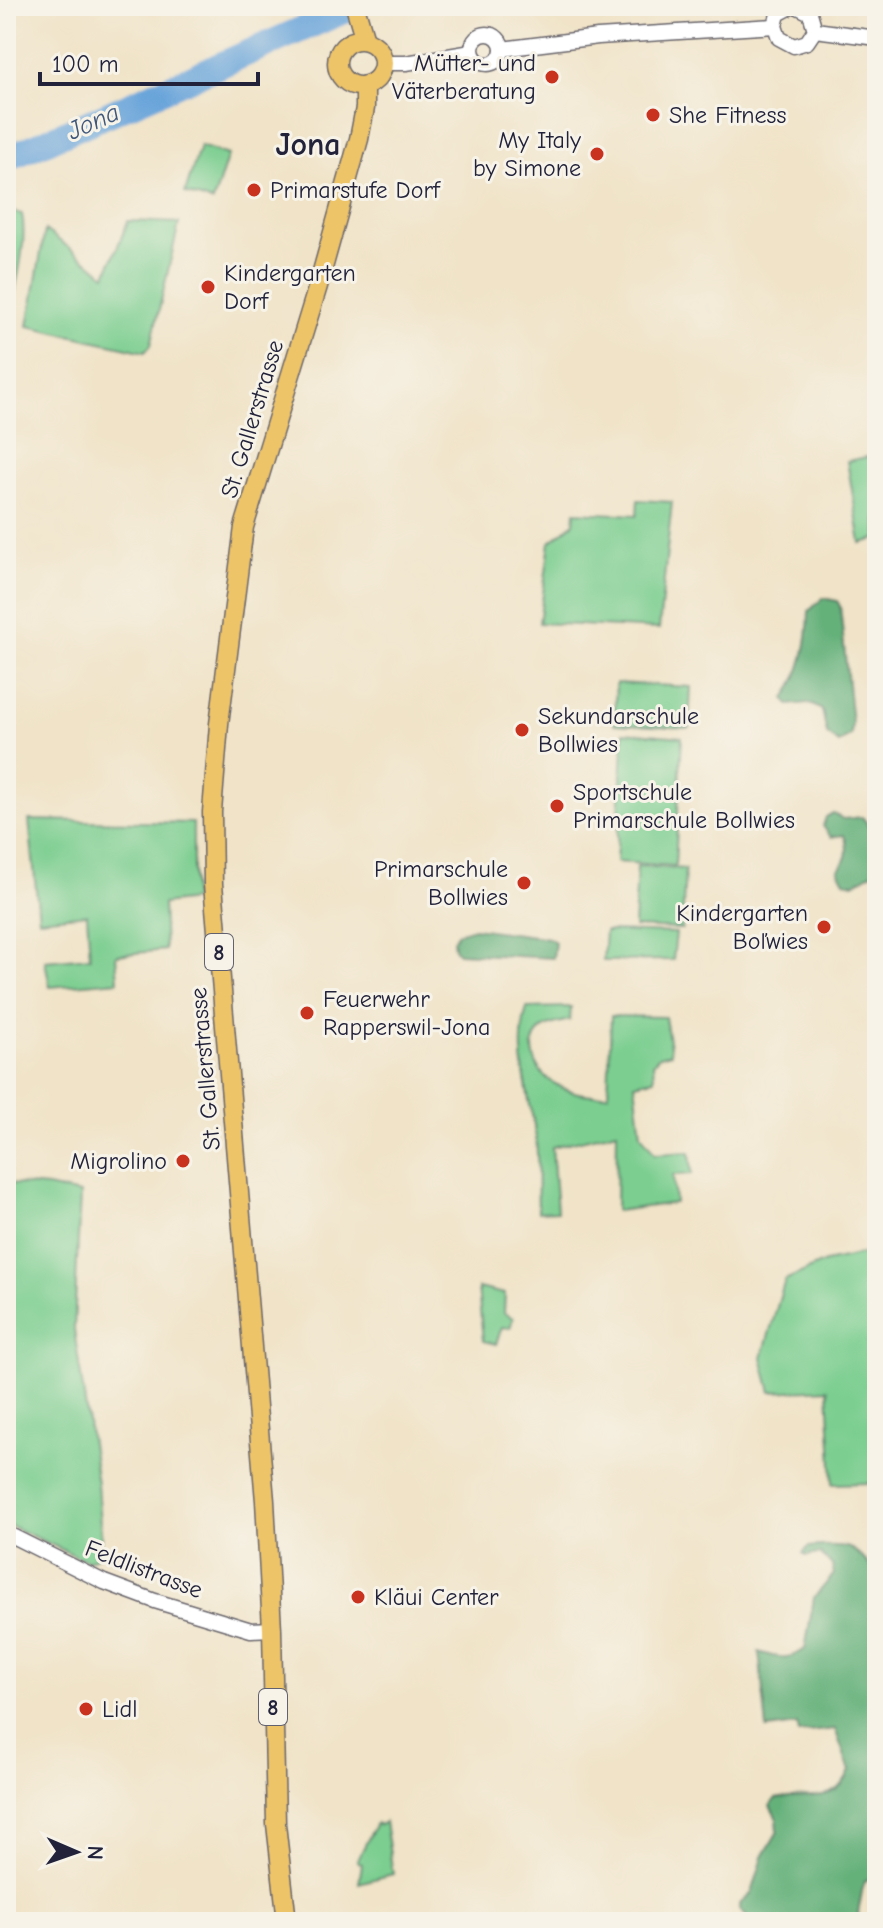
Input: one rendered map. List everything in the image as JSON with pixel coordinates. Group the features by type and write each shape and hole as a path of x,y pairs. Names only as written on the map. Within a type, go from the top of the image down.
{"main road":[{"path":"355,6 364,32 378,48 383,63 378,77 365,85 344,79 338,65 342,49 364,32"},
{"name":"St. Gallerstrasse","path":"287,1922 276,1824 272,1629 258,1405 213,884 212,812 219,724 244,527 318,286 359,139 365,108 365,85"}],"street":[{"path":"795,6 810,13 815,30 807,42 794,46 779,38 775,26 778,14 795,6"},
{"path":"502,49 598,37 775,26"},
{"path":"815,30 877,38"},
{"path":"486,34 497,38 502,49 497,59 489,63 478,60 472,52 474,42 486,34"},
{"path":"383,63 406,63 472,52"},
{"name":"Feldlistrasse","path":"6,1533 104,1582 155,1601 251,1630 272,1629"}],"green space":[{"path":"200,146 228,155 213,202 185,193"},
{"path":"6,210 22,214 23,224 22,255 14,296 6,295"},
{"path":"128,221 179,223 151,345 145,352 28,326 45,230 106,275"},
{"path":"877,455 877,539 861,543 847,461"},
{"path":"638,500 672,502 659,629 539,623 550,542 574,523 575,512 637,515"},
{"path":"823,598 837,601 840,606 852,723 851,735 839,743 827,734 822,710 809,703 789,705 785,699 803,656 809,611"},
{"path":"616,683 691,687 689,728 614,724"},
{"path":"624,732 682,737 675,866 616,862"},
{"path":"833,813 843,819 862,817 872,835 875,871 854,883 844,881 838,870 847,854 844,835 831,837 823,826 826,817"},
{"path":"29,820 193,823 193,900 163,904 165,950 116,955 118,981 50,987 45,961 90,957 87,914 39,919"},
{"path":"637,866 685,869 682,929 634,927"},
{"path":"474,928 549,938 555,942 553,958 458,953 453,940 457,933"},
{"path":"605,931 676,933 673,960 603,961"},
{"path":"571,1007 570,1020 544,1028 536,1036 533,1047 540,1071 559,1086 584,1094 608,1094 611,1016 665,1017 671,1053 659,1056 653,1063 654,1079 635,1083 641,1134 655,1154 690,1152 692,1174 673,1175 675,1203 616,1211 617,1131 552,1147 557,1211 538,1212 536,1141 522,1055 523,1024 527,1008"},
{"path":"6,1183 80,1194 74,1330 97,1483 101,1537 100,1552 97,1557 87,1561 6,1524"},
{"path":"877,1251 877,1565 870,1483 833,1484 828,1389 771,1392 762,1358 785,1280 825,1262"},
{"path":"478,1288 505,1294 504,1313 513,1318 510,1328 502,1327 496,1344 483,1341"},
{"path":"841,1546 854,1550 877,1573 877,1875 864,1881 858,1913 863,1922 753,1922 740,1910 740,1904 752,1893 763,1857 778,1831 777,1819 770,1806 775,1799 828,1794 844,1782 850,1771 835,1729 799,1733 797,1725 767,1729 759,1652 783,1657 805,1649 814,1598 834,1574 832,1565 820,1554 806,1556 803,1553 809,1547"},
{"path":"385,1822 393,1874 359,1883 362,1864 357,1861 376,1823 380,1825"}],"waterway":[{"name":"Jona","path":"6,159 355,6"}],"place":[{"name":"Mütter- und Väterberatung","path":"552,77"},
{"name":"She Fitness","path":"653,115"},
{"name":"My Italy by Simone","path":"597,154"},
{"name":"Primarstufe Dorf","path":"254,190"},
{"name":"Kindergarten Dorf","path":"208,287"},
{"name":"Sekundarschule Bollwies","path":"522,730"},
{"name":"Sportschule Primarschule Bollwies","path":"557,806"},
{"name":"Primarschule Bollwies","path":"524,883"},
{"name":"Kindergarten Boľwies","path":"824,927"},
{"name":"Feuerwehr Rapperswil-Jona","path":"307,1013"},
{"name":"Migrolino","path":"183,1161"},
{"name":"Kläui Center","path":"358,1597"},
{"name":"Lidl","path":"86,1709"}],"district":[{"name":"Jona","path":"308,144"}]}
